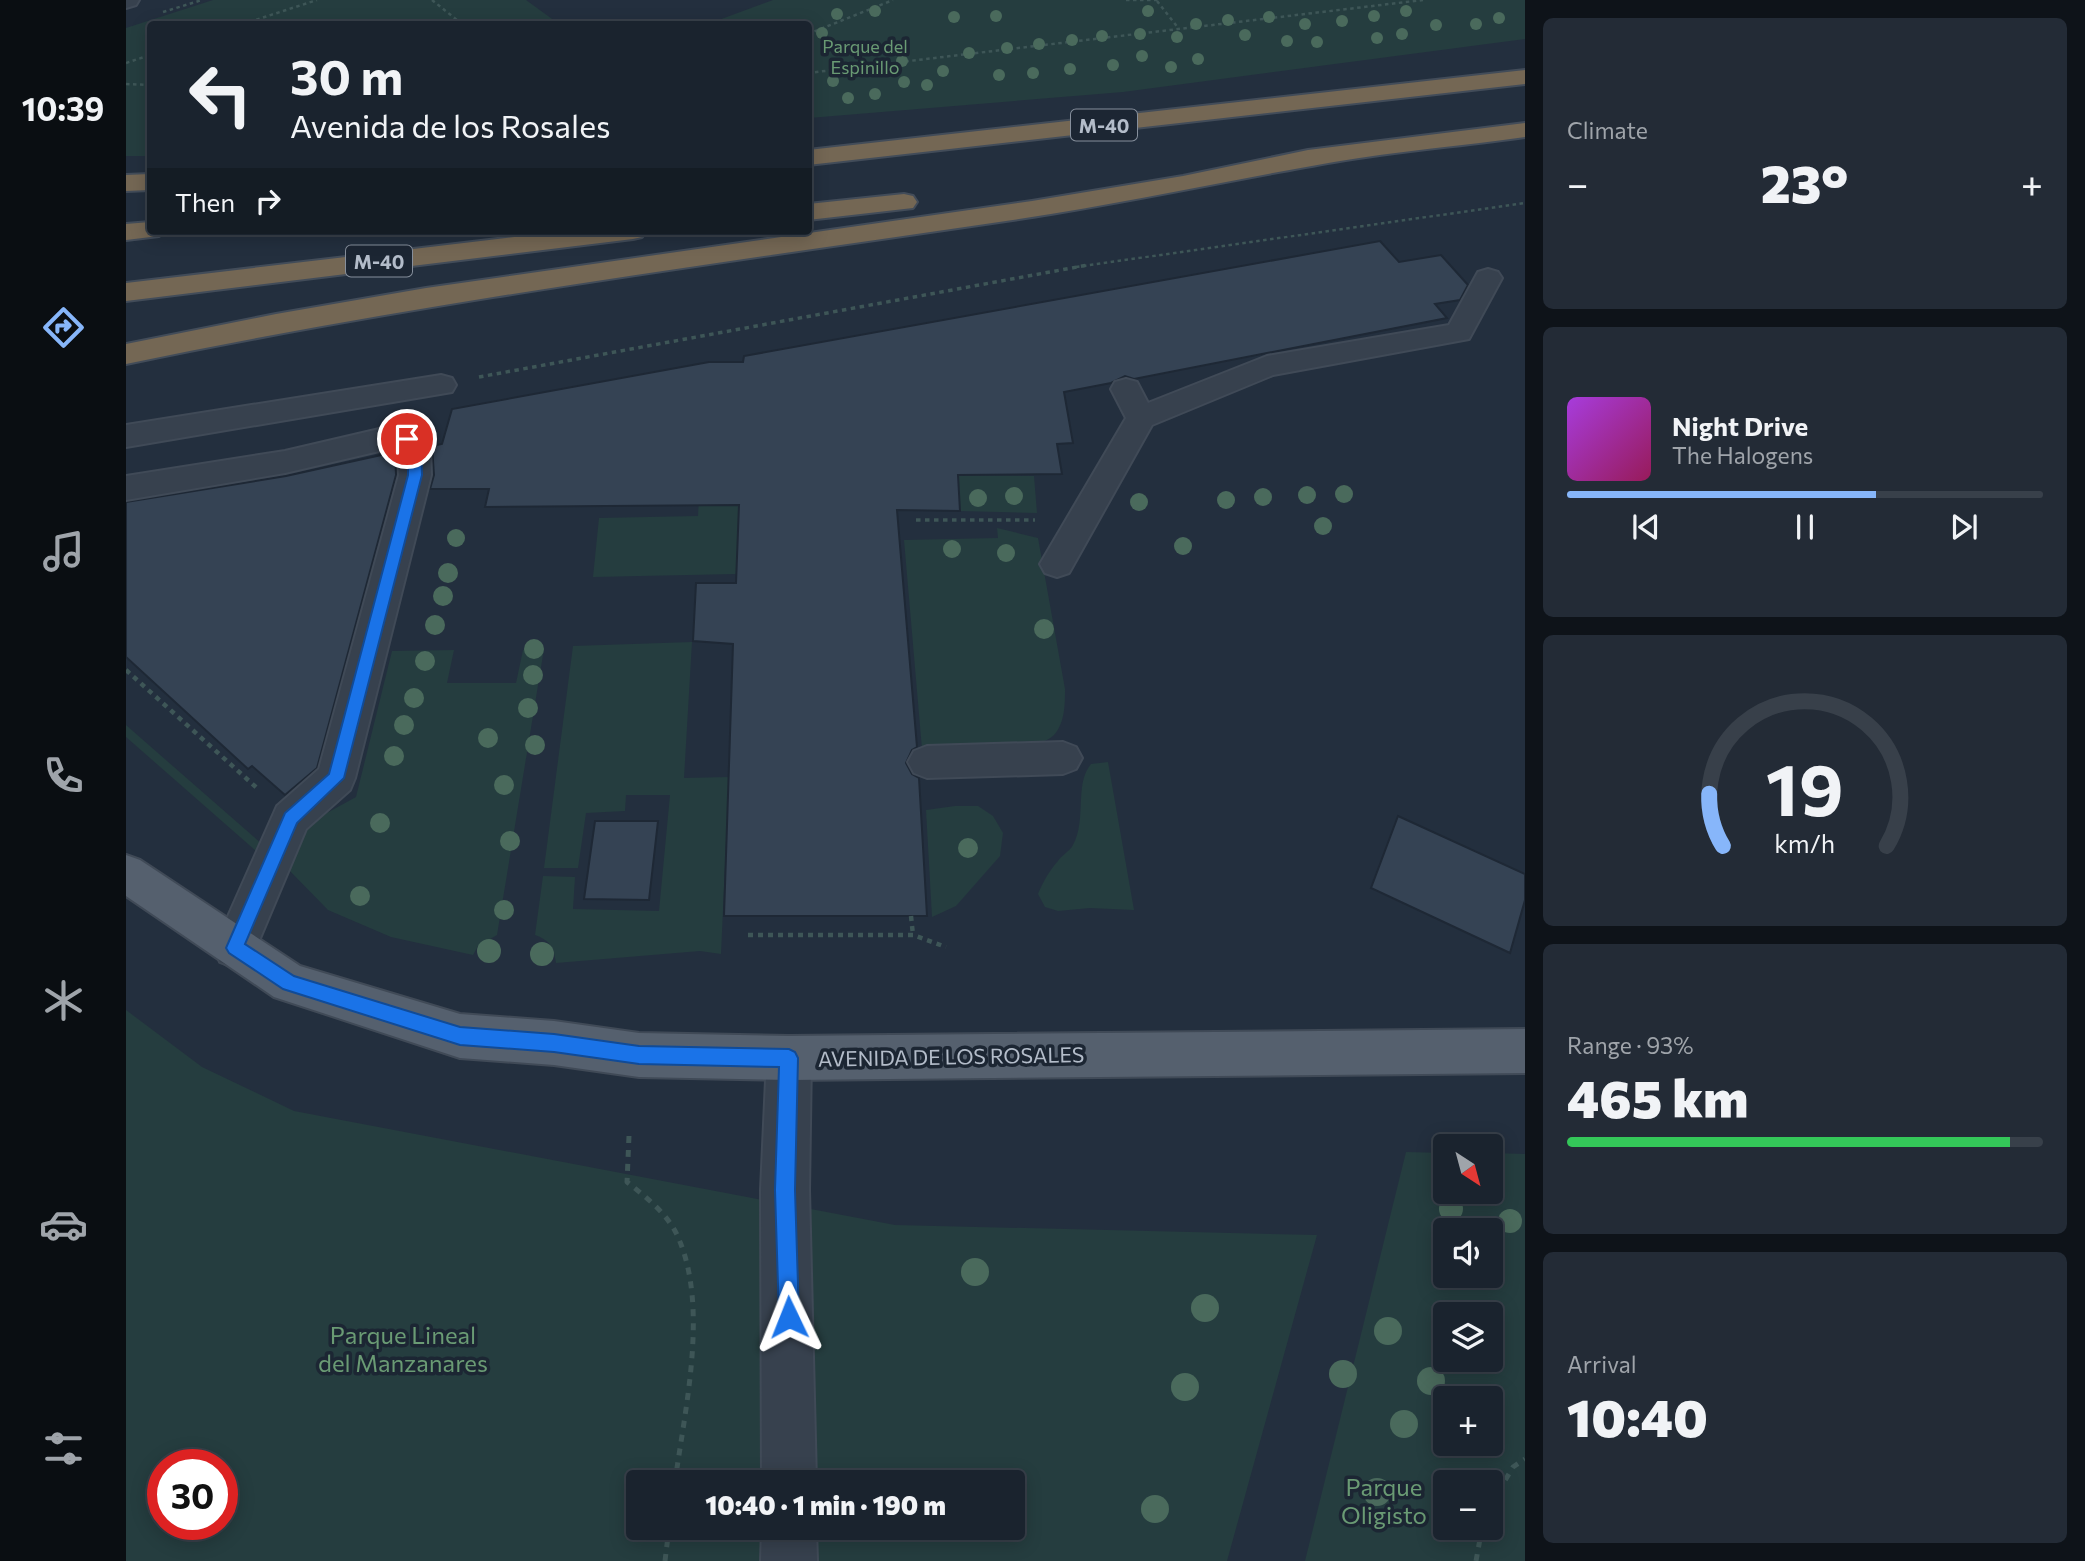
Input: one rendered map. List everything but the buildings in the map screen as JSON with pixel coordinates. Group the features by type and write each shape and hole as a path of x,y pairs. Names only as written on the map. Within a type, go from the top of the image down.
{"highway":[{"name":"M-40","path":"812,158 1525,77"},
{"path":"812,137 999,120 1400,92"},
{"path":"812,212 1333,155 1525,130"},
{"path":"126,354 210,335 474,290 1196,184 1333,155"},
{"path":"126,183 147,182"},
{"path":"126,232 147,230"},
{"name":"M-40","path":"126,292 600,235"}],"main road":[{"name":"AVENIDA DE LOS ROSALES","path":"126,873 289,983 460,1036 554,1043 639,1055 789,1058 1525,1051"}],"street":[{"path":"1057,564 1141,418 1267,366 1459,332 1488,278"},
{"path":"126,436 441,385"},
{"path":"1126,389 1141,418"},
{"path":"126,488 285,462 388,438 407,439 414,448 415,475 336,778 291,818 235,948"},
{"path":"927,762 1063,758"},
{"path":"789,1058 785,1190 789,1470"},
{"path":"789,1540 789,1561"}],"path":[{"path":"252,21 317,0"},
{"path":"432,0 458,21"},
{"path":"812,32 893,0"},
{"path":"1126,0 1159,0 1179,29"},
{"path":"812,73 1423,0"},
{"path":"126,63 147,56"},
{"path":"126,84 147,85"},
{"path":"441,385 1038,272 1525,203"},
{"path":"916,520 1037,520"},
{"path":"126,670 291,818"},
{"path":"911,916 913,935"},
{"path":"748,935 913,935 946,947"},
{"path":"629,1136 627,1182 649,1198 678,1236 688,1270 692,1323 676,1470"},
{"path":"1503,1484 1513,1467 1525,1459"},
{"path":"665,1561 668,1540"},
{"path":"1476,1561 1480,1540"}],"green space":[{"path":"213,0 526,0 555,21 148,21"},
{"name":"Parque del Espinillo","path":"773,0 1525,0 1525,39 1123,92 812,118 812,21 716,21"},
{"path":"147,21 147,156 126,156 126,28"},
{"path":"706,362 703,413 743,412 736,574 593,577 599,518 698,516 702,441 654,372"},
{"path":"958,475 1034,476 1037,513 960,511"},
{"path":"997,528 1038,538 1065,689 1062,719 1054,735 1030,745 992,749 922,749 904,540 998,538"},
{"path":"692,642 684,778 729,777 721,954 700,951 556,963 550,945 535,935 543,876 575,877 573,909 659,911 670,795 626,795 625,811 586,813 578,868 544,868 573,646"},
{"path":"544,649 497,935 478,946 473,955 391,937 328,910 287,868 305,825 356,797 392,651 454,650 447,683 516,683 523,650"},
{"path":"126,725 263,845 256,851 126,737"},
{"path":"1108,762 1134,910 1090,908 1058,911 1045,907 1038,894 1049,873 1072,847 1077,835 1086,772 1091,764"},
{"path":"978,806 993,816 1003,833 1000,856 956,906 932,917 926,810"},
{"name":"Parque Lineal del Manzanares","path":"126,1010 202,1067 294,1111 895,1225 1317,1235 1227,1561 126,1561"},
{"name":"Parque Oligisto","path":"1406,1152 1433,1153 1433,1204 1503,1204 1503,1153 1525,1154 1525,1561 1305,1561"}],"route":[{"path":"407,439 414,448 415,475 336,778 291,818 235,948 289,983 460,1036 554,1043 639,1055 789,1058 785,1190 789,1317"}]}
